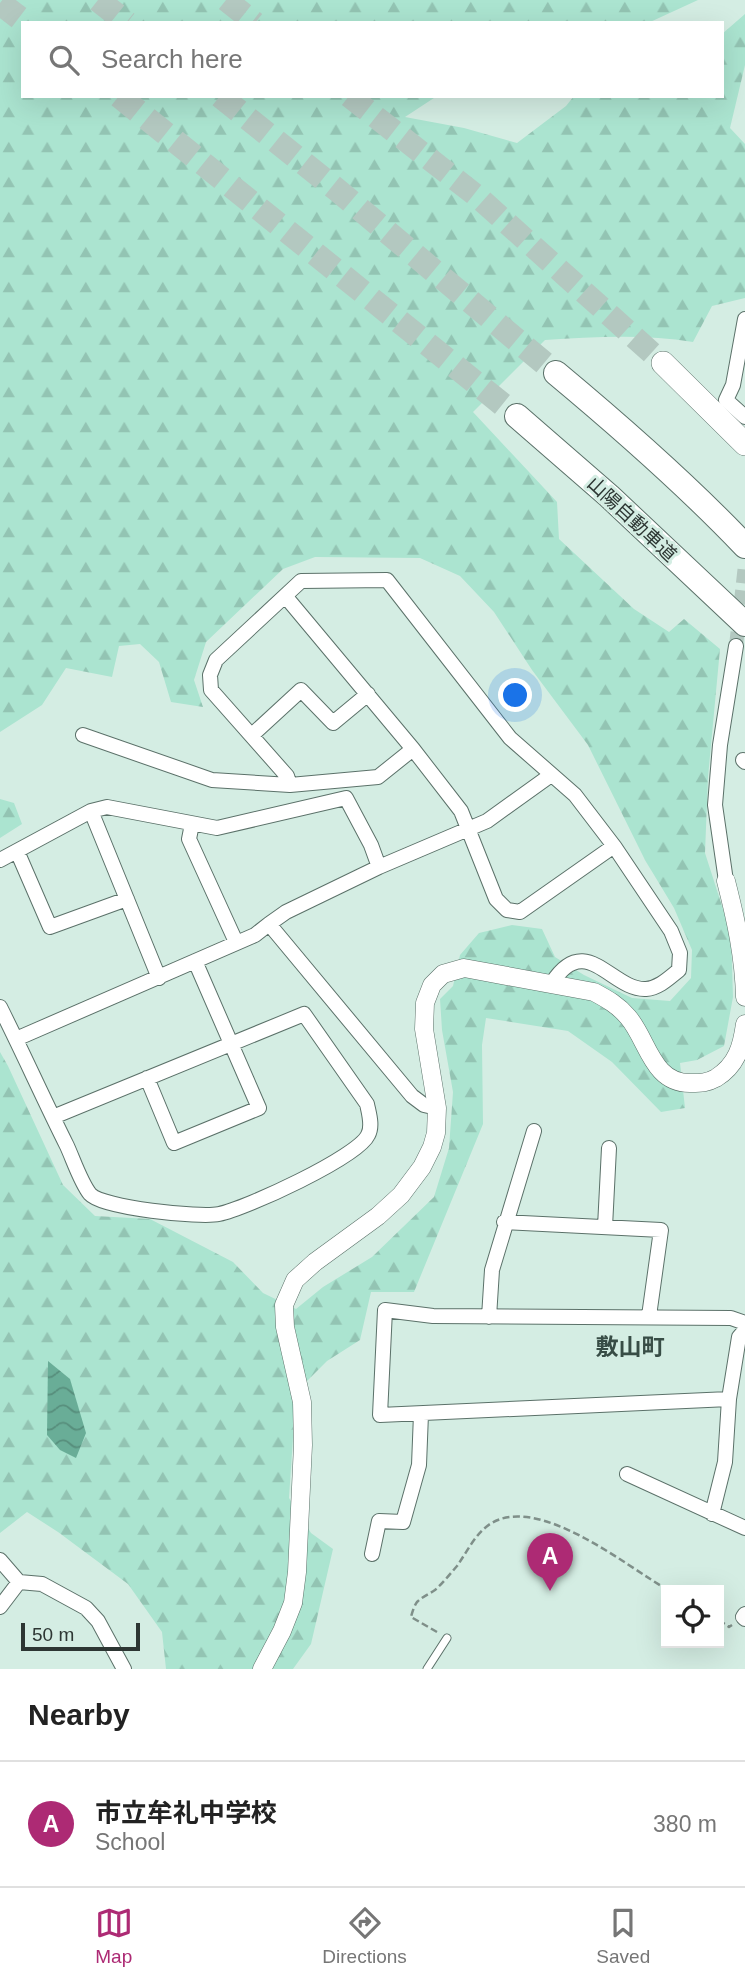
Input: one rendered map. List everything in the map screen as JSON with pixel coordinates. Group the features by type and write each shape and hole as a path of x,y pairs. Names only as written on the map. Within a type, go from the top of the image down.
{"highway":[{"path":"663,363 745,444"},
{"path":"556,373 631,436 745,546"},
{"name":"山陽自動車道","path":"517,415 609,496 740,635"}],"street":[{"path":"745,319 733,384 726,400 745,417"},
{"path":"290,785 288,776 211,690 210,675 216,660 301,581 387,580 510,738 575,795 614,846 671,931 680,953 678,970 663,983 645,989 625,982 594,963 574,962 560,971 552,983"},
{"path":"286,597 461,811 496,899 507,910 520,912 614,846"},
{"path":"740,635 720,745 715,805 726,881 740,917 745,997"},
{"path":"252,735 300,690 333,723 368,694"},
{"path":"83,734 212,780 290,785 378,777 413,749"},
{"path":"16,1039 255,935 286,912 379,867 487,821 551,775"},
{"path":"0,860 91,811 107,807 217,828 346,798 371,845 379,867"},
{"path":"91,811 159,978"},
{"path":"192,824 189,839 236,942"},
{"path":"17,851 50,927 127,899"},
{"path":"269,924 412,1096 424,1105 437,1108"},
{"path":"147,1078 174,1143 259,1108 195,961"},
{"path":"262,1669 293,1603 298,1573 302,1402 285,1328 284,1305 295,1280 315,1262 379,1216 401,1195 422,1167 432,1147 436,1133 437,1108 424,1029 425,1003 432,985 443,974 464,968 594,992 612,1002 630,1019 646,1051 661,1071 679,1083 707,1083 726,1072 741,1049 745,1024"},
{"path":"0,1007 52,1117 91,1195 106,1203 202,1217 222,1214 289,1187 359,1146 369,1135 370,1121 367,1104 304,1014 52,1117"},
{"path":"489,1317 492,1270 504,1222 534,1131"},
{"path":"605,1227 608,1148"},
{"path":"504,1222 661,1230 649,1317"},
{"path":"729,1399 380,1415 385,1310 433,1317 730,1318 745,1323"},
{"path":"712,1514 725,1462 729,1399 739,1375 739,1337 745,1330"},
{"path":"372,1554 379,1521 403,1522 419,1465 421,1413"},
{"path":"627,1474 745,1528"},
{"path":"0,1560 19,1582 42,1584 86,1608 98,1621 124,1669"},
{"path":"0,1607 19,1582"}],"lane":[{"path":"427,1669 447,1638"}],"path":[{"path":"447,1638 411,1617 417,1603 438,1587 456,1568 481,1531 507,1516 535,1517 551,1522 584,1538 661,1586"}],"green space":[{"path":"0,0 698,0 652,21 21,21 21,98 434,98 405,117 464,128 517,143 566,106 572,98 724,98 724,32 745,14 745,65 730,128 745,144 745,298 712,306 693,342 638,337 545,340 473,412 557,502 559,539 634,609 669,632 684,619 720,649 708,777 705,853 731,934 733,997 724,1046 697,1060 680,1063 685,1108 661,1112 612,1062 568,1031 486,1018 482,1045 483,1124 414,1292 371,1292 360,1340 327,1361 296,1392 289,1498 311,1533 333,1549 311,1644 293,1669 166,1669 162,1632 128,1584 27,1512 0,1533 0,1052 63,1185 95,1216 150,1219 233,1262 263,1293 296,1309 323,1287 372,1257 434,1197 449,1148 453,1092 442,1030 440,999 453,986 460,955 479,933 512,925 542,929 555,957 584,975 632,998 670,1001 691,978 692,950 674,908 645,860 588,745 532,670 494,612 460,576 420,558 315,557 283,569 206,642 194,680 203,707 171,702 159,662 140,644 119,646 112,677 66,668 42,705 0,732"},
{"path":"0,799 14,803 22,824 0,838"}],"water":[{"path":"48,1361 70,1379 86,1433 76,1458 60,1450 47,1435"}],"tunnel":[{"path":"98,0 124,21"},
{"path":"226,0 252,21"},
{"path":"0,3 23,21"},
{"path":"121,98 517,416"},
{"path":"222,98 556,373"},
{"path":"352,98 478,197 663,363"},
{"path":"736,646 745,565"}],"place":[{"name":"市立牟礼中学校","path":"550,1591"}],"district":[{"name":"敷山町","path":"630,1347"}]}
